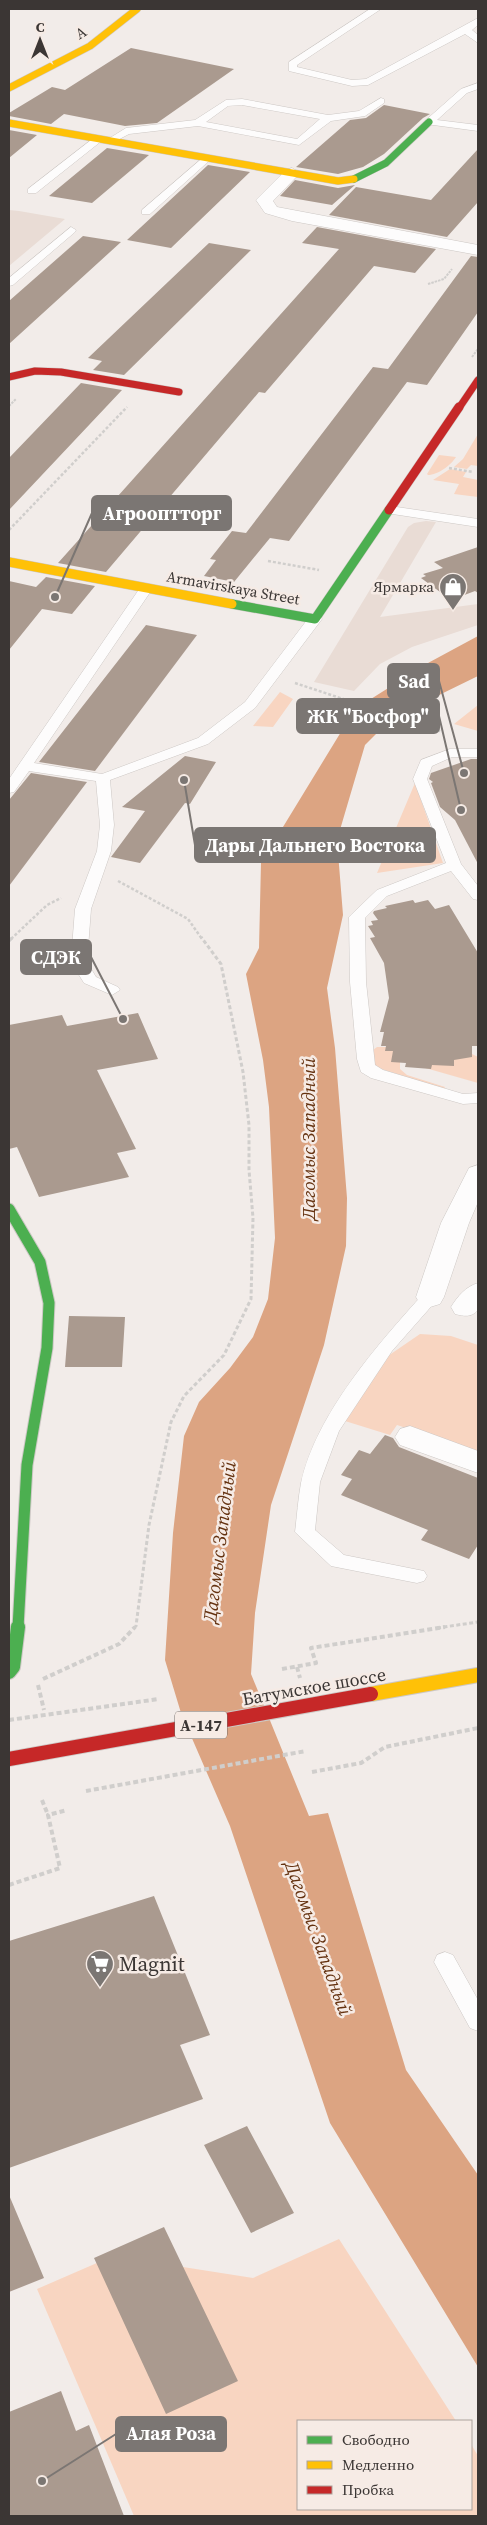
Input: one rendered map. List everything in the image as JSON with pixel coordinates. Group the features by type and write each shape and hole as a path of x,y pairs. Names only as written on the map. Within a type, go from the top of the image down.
{"main road":[{"name":"A","path":"9,88 90,46 136,9"},
{"path":"9,123 338,181 355,180 376,172 429,122"},
{"path":"9,377 35,371 61,372 179,392"},
{"name":"Armavirskaya Street","path":"10,564 315,618 478,380"},
{"path":"9,1209 40,1262 49,1303 47,1348 27,1465 18,1636 13,1667 9,1672"},
{"name":"Батумское шоссе","path":"9,1759 478,1675"}],"street":[{"path":"292,173 264,200 271,210 292,216 478,250"},
{"path":"430,1297 455,1224 478,1174"},
{"path":"410,1437 478,1462"}],"lane":[{"path":"376,9 292,64 292,69 352,83 368,82 466,30 478,21"},
{"path":"466,30 478,40"},
{"path":"429,122 464,91 478,86"},
{"path":"198,123 226,103 242,102 328,118 362,114 381,101"},
{"path":"32,191 104,140 126,132 198,123 299,142 328,118"},
{"path":"429,122 478,128"},
{"path":"146,212 206,158"},
{"path":"9,283 72,230"},
{"path":"390,510 478,523"},
{"path":"9,789 147,588"},
{"path":"25,766 103,778 203,741 250,706 315,618"},
{"path":"478,753 450,753 426,762 420,779 454,865 478,896"},
{"path":"103,778 107,826 104,851 95,881 83,909 80,948 82,967 90,980 112,990"},
{"path":"454,865 382,892 358,917 358,982 365,1059 367,1068 377,1074 463,1099 478,1098"},
{"path":"417,1576 338,1561 304,1532 311,1482 330,1429 386,1347 430,1297"},
{"path":"445,1962 478,2021"}],"path":[{"path":"467,364 478,349"},
{"path":"9,530 133,401"},
{"path":"449,468 473,472"},
{"path":"268,561 322,570 316,578"},
{"path":"273,676 447,733"},
{"path":"9,941 47,906 95,881 121,881 188,918 221,964 243,1072 249,1125 249,1170 253,1218 251,1299 224,1356 184,1396 171,1422 149,1525 136,1626 119,1644 37,1682 44,1710"},
{"path":"282,1669 316,1663 311,1648 478,1622"},
{"path":"9,1720 34,1717"},
{"path":"312,1772 361,1763 385,1747 478,1728"},
{"path":"86,1792 306,1751"},
{"path":"9,1885 60,1868 48,1815 42,1800"},
{"path":"48,1815 67,1810"}],"shaded area":[{"path":"9,210 19,211 65,219 9,266"},
{"path":"478,434 478,466 471,465 467,469 454,467 463,459"},
{"path":"439,455 456,457 444,469 428,475 427,474"},
{"path":"450,469 466,472 463,477 478,480 478,497 454,494 459,484 433,480"},
{"name":"Ярмарка","path":"436,522 380,617 478,604 478,625 412,647 380,664 354,691 314,682 408,527 414,523"},
{"path":"280,692 293,699 273,727 253,726"},
{"path":"478,705 478,731 454,724"},
{"path":"415,783 443,863 377,873"},
{"path":"452,1044 478,1057 478,1083 422,1067"},
{"path":"377,1047 400,1047 400,1069 407,1075 445,1087 444,1089 375,1067 373,1050"},
{"path":"420,1334 451,1336 478,1345 478,1452 397,1425 390,1435 345,1421 385,1358"},
{"path":"339,2239 455,2420 297,2420 297,2510 472,2510 472,2446 478,2456 478,2516 134,2516 37,2289 113,2256 253,2278"}],"water":[{"name":"Дагомыс Западный","path":"478,636 478,676 392,718 365,745 337,840 343,915 327,988 335,1048 347,1198 346,1246 324,1345 271,1505 255,1613 251,1674 309,1816 328,1813 406,2070 478,2175 478,2367 330,2123 230,1826 181,1713 165,1660 173,1533 184,1436 199,1402 230,1368 253,1337 268,1299 275,1238 269,1107 263,1060 246,974 259,948 261,863 355,709 428,663"}],"building":[{"path":"131,48 234,69 157,123 125,126 64,114 51,124 9,116 9,113 52,87 65,90"},
{"path":"384,105 430,114 423,118 384,154 363,167 338,174 296,167 350,120 366,118"},
{"path":"9,130 37,135 9,158"},
{"path":"107,148 149,155 92,203 49,196"},
{"path":"478,149 478,202 447,237 329,215 356,187 431,200"},
{"path":"208,165 250,172 171,248 127,240"},
{"path":"295,180 338,188 355,185 332,205 280,196"},
{"path":"317,227 436,249 415,273 374,266 265,393 259,392 106,572 58,563 339,249 302,243"},
{"path":"83,236 121,242 9,344 9,301"},
{"path":"209,243 251,250 124,375 93,370 102,361 88,358"},
{"path":"471,256 478,257 478,312 427,385 407,382 289,541 270,538 234,582 204,576 216,560 210,559 232,531 246,533 373,367 388,369"},
{"path":"81,383 122,390 9,510 9,458"},
{"path":"478,547 478,593 475,591 451,600 421,578 426,576 423,574 443,568 434,562"},
{"path":"46,577 95,586 72,614 42,609 9,650 9,581 36,587"},
{"path":"146,625 197,635 95,771 39,762"},
{"path":"185,756 216,762 190,804 185,803 140,863 111,857 145,811 122,807"},
{"path":"471,759 478,759 478,864 455,820 440,807 431,783 433,782 429,779 431,773"},
{"path":"31,773 87,782 9,886 9,800"},
{"path":"413,900 415,903 428,900 435,909 449,905 478,953 478,1046 472,1046 472,1057 454,1060 454,1066 432,1065 431,1069 405,1067 406,1063 391,1062 393,1051 385,1051 386,1046 381,1046 384,1032 380,1032 389,998 384,963 370,938 375,937 368,926 373,925 371,921 378,920 373,913 374,911 387,908 385,906"},
{"path":"138,1013 158,1059 97,1070 136,1149 117,1153 129,1177 39,1197 17,1147 9,1149 9,1025 62,1015 67,1026"},
{"path":"69,1316 125,1317 122,1367 65,1367"},
{"path":"385,1435 393,1438 399,1447 478,1478 478,1545 469,1559 421,1540 428,1530 341,1495 352,1479 341,1475 359,1450 370,1454"},
{"name":"Magnit","path":"154,1896 210,2035 180,2045 203,2099 9,2168 9,1941"},
{"path":"247,2126 294,2213 251,2233 204,2145"},
{"path":"9,2195 44,2278 9,2292"},
{"path":"164,2227 238,2381 166,2414 94,2258"},
{"path":"61,2391 76,2431 89,2425 124,2516 9,2516 9,2412"}],"traffic: fast":[{"path":"354,179 386,163 404,148 429,122"},
{"path":"232,604 315,619 389,510"},
{"path":"9,1209 40,1262 49,1303 47,1348 27,1465 18,1636 13,1667 9,1672"}],"traffic: slow":[{"path":"9,88 90,46 137,9"},
{"path":"9,123 338,181 354,179"},
{"path":"9,562 232,604"},
{"path":"371,1694 478,1675"}],"traffic: jam":[{"path":"9,377 35,371 61,372 179,392"},
{"path":"389,510 478,380"},
{"path":"9,1759 371,1694"}],"place":[{"name":"Агрооптторг","path":"55,597"},
{"name":"Ярмарка","path":"453,611"},
{"name":"Sad","path":"464,773"},
{"name":"Дары Дальнего Востока","path":"184,780"},
{"name":"ЖК \"Босфор\"","path":"461,810"},
{"name":"СДЭК","path":"123,1019"},
{"name":"Magnit","path":"100,1988"},
{"name":"Алая Роза","path":"42,2481"}]}
